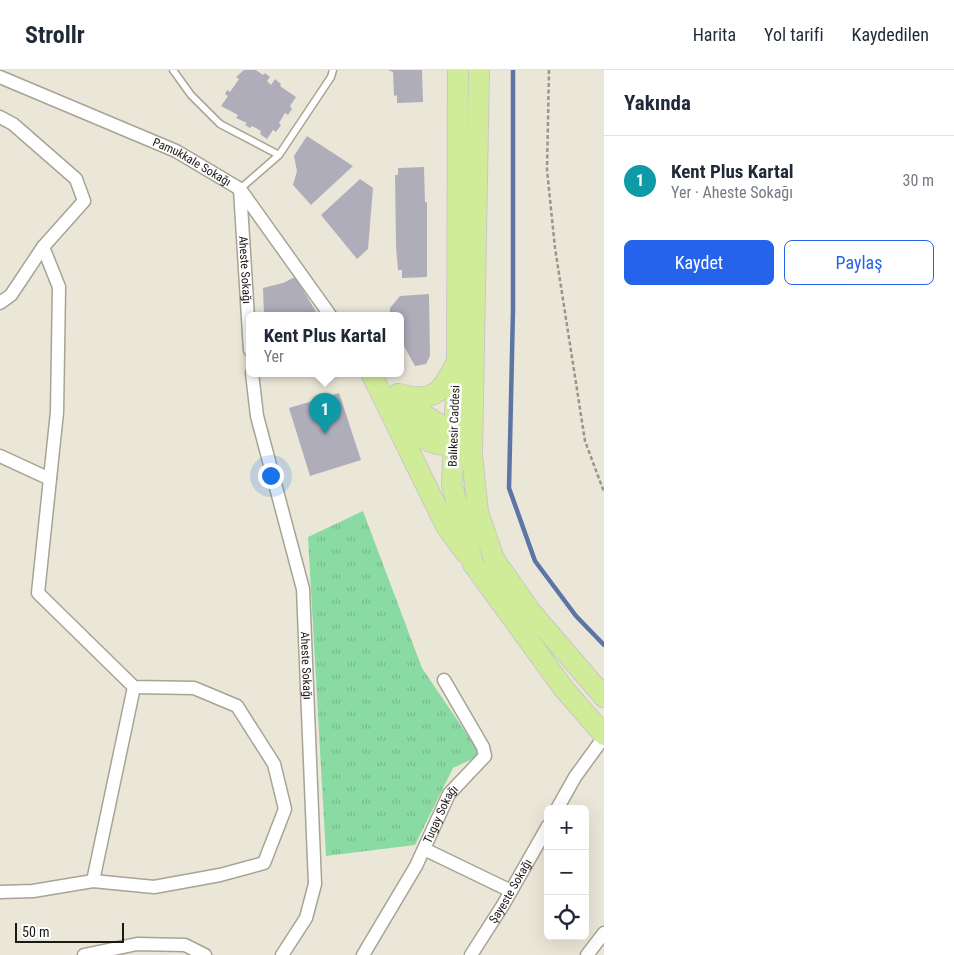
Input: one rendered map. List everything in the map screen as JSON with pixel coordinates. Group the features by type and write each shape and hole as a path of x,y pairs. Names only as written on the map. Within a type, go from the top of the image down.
{"main road":[{"name":"Balıkesir Caddesi","path":"458,70 458,361 461,437 472,455 478,512 494,559 531,612 604,697"},
{"name":"Balıkesir Caddesi","path":"479,70 461,437 452,485 473,564 564,689 604,736"},
{"path":"394,402 436,394 446,384 458,361"},
{"path":"375,377 394,402 446,526 473,564"},
{"path":"394,402 461,437"}],"street":[{"name":"Pamukkale Sokağı","path":"0,77 176,151 240,190 328,312"},
{"path":"0,117 13,124 76,179 84,201 43,247 10,295 0,303"},
{"name":"Aheste Sokağı","path":"240,190 248,312"},
{"path":"0,892 33,891 93,881 154,886 220,876 264,863 286,809 274,764 237,706 194,688 134,687 38,593 57,412 59,287 43,247"},
{"name":"Aheste Sokağı","path":"252,377 257,416 303,589 315,884 306,918 282,955"},
{"path":"0,456 50,479"},
{"name":"Tugay Sokağı","path":"363,955 424,849 449,794 486,756 483,747 444,680"},
{"path":"93,881 134,687"},
{"path":"559,805 575,777 604,736"},
{"name":"Şayeste Sokağı","path":"471,955 544,833"},
{"path":"424,849 511,891"},
{"path":"587,955 604,933"},
{"path":"89,955 137,944 185,945 205,955"}],"lane":[{"path":"173,70 191,94 220,124 280,155"},
{"path":"240,190 280,155 331,77 333,70"}],"path":[{"path":"549,70 547,170 555,248 585,441 604,492"}],"green space":[{"path":"363,511 422,668 481,755 453,768 415,845 326,856 308,537"}],"building":[{"path":"244,70 256,70 263,75 265,73 270,77 267,81 271,85 275,79 281,84 280,86 296,97 290,106 292,109 288,115 285,113 279,123 281,125 276,132 273,130 267,139 260,134 261,131 252,126 250,128 245,125 247,123 236,118 238,115 221,106 228,96 225,94 227,90 230,92 239,79 236,77"},
{"path":"388,70 422,70 423,102 397,103 397,95 394,96 393,72"},
{"path":"307,136 353,166 311,205 293,185 297,171 294,156"},
{"path":"424,167 425,202 427,202 427,277 402,278 402,270 398,270 396,247 395,175 398,175 398,168"},
{"path":"360,179 373,188 368,249 357,259 321,215"},
{"path":"295,277 316,312 264,312 263,288 283,283"},
{"path":"429,294 430,356 426,364 415,366 404,346 404,312 390,312 390,308 400,296"},
{"path":"339,393 361,460 310,476 289,408"}],"waterway":[{"path":"513,70 513,310 509,488 535,561 576,616 604,645"}],"place":[{"name":"Kent Plus Kartal","path":"325,434"}]}
